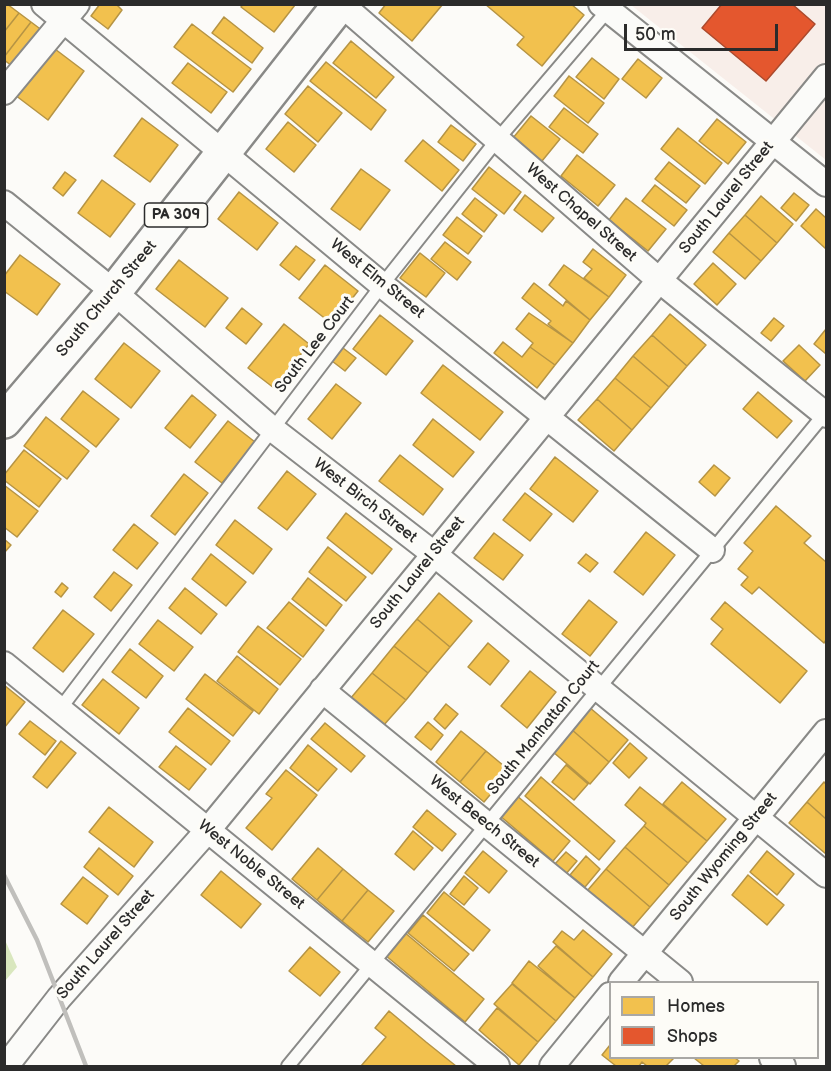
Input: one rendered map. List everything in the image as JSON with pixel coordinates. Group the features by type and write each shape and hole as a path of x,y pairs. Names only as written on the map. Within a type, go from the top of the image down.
{"highway":[{"name":"South Church Street","path":"4,421 114,292 226,153 341,4"}],"street":[{"name":"West Elm Street","path":"44,4 70,13 226,153 382,285 712,550"},
{"name":"West Chapel Street","path":"341,4 659,280 826,413"},
{"path":"605,7 825,179"},
{"path":"4,92 70,13"},
{"name":"South Laurel Street","path":"6,1066 59,998 207,830 826,76"},
{"name":"West Birch Street","path":"4,203 114,292 271,428 434,554 826,875"},
{"name":"West Noble Street","path":"4,664 497,1066"},
{"name":"West Beech Street","path":"322,690 679,981"},
{"name":"South Wyoming Street","path":"622,981 826,732"},
{"path":"552,1066 609,996"}],"lane":[{"name":"South Lee Court","path":"60,710 271,428 497,140 605,7"},
{"name":"South Manhattan Court","path":"288,1066 826,413"}],"shaded area":[{"path":"631,5 826,5 826,160"}],"green space":[{"path":"5,940 17,967 4,981"}],"building: Homes":[{"path":"7,4 19,13 4,32 4,8"},
{"path":"100,4 116,4 122,10 108,29 91,16"},
{"path":"243,4 295,5 274,32 241,7"},
{"path":"386,4 443,4 412,41 379,13"},
{"path":"485,4 571,4 584,15 542,66 517,45 524,37"},
{"path":"19,13 31,22 4,57 4,32"},
{"path":"224,17 263,48 252,63 212,33"},
{"path":"31,22 43,31 15,68 4,60 4,57"},
{"path":"192,24 251,69 233,92 174,47"},
{"path":"351,41 394,77 376,98 333,63"},
{"path":"51,46 84,71 48,120 15,95"},
{"path":"592,58 619,79 604,99 576,77"},
{"path":"638,59 662,78 646,98 622,79"},
{"path":"326,62 386,110 371,130 310,81"},
{"path":"188,63 227,92 211,113 172,83"},
{"path":"569,76 604,103 588,123 554,96"},
{"path":"308,86 342,113 318,142 285,114"},
{"path":"564,108 598,134 583,153 549,127"},
{"path":"531,116 560,139 542,161 513,138"},
{"path":"142,118 178,145 150,182 114,156"},
{"path":"717,119 746,142 728,164 699,141"},
{"path":"288,122 316,145 294,172 266,149"},
{"path":"451,125 476,144 463,161 438,142"},
{"path":"678,128 722,163 705,184 661,149"},
{"path":"423,140 459,170 442,191 405,161"},
{"path":"577,155 615,185 598,206 561,176"},
{"path":"669,162 700,186 686,203 655,179"},
{"path":"489,167 521,192 504,214 472,189"},
{"path":"361,169 390,190 360,230 331,209"},
{"path":"65,172 76,180 63,196 53,188"},
{"path":"102,180 135,204 110,237 78,213"},
{"path":"655,185 687,210 674,226 642,201"},
{"path":"239,192 278,223 257,250 218,219"},
{"path":"794,193 809,205 796,221 781,208"},
{"path":"525,195 554,218 542,232 514,210"},
{"path":"761,196 793,224 777,243 745,215"},
{"path":"475,198 497,215 484,232 462,214"},
{"path":"626,198 666,229 648,251 609,220"},
{"path":"816,209 826,218 826,249 801,226"},
{"path":"745,215 777,243 761,261 729,233"},
{"path":"457,217 482,236 468,254 443,235"},
{"path":"729,233 761,261 745,279 713,252"},
{"path":"445,242 471,262 457,280 431,259"},
{"path":"296,246 315,260 299,280 280,265"},
{"path":"593,249 626,275 609,297 584,278 592,269 583,262"},
{"path":"420,253 445,273 426,297 400,278"},
{"path":"20,255 60,284 37,315 4,291 4,276"},
{"path":"179,260 228,298 205,327 156,289"},
{"path":"713,263 736,284 717,305 694,284"},
{"path":"325,265 358,291 332,324 299,298"},
{"path":"564,265 609,297 590,320 549,285"},
{"path":"534,283 563,306 566,301 590,320 573,343 548,324 551,321 522,298"},
{"path":"242,308 262,324 246,344 226,328"},
{"path":"529,313 573,343 555,365 530,347 533,343 516,329"},
{"path":"670,314 706,345 687,366 652,335"},
{"path":"380,315 413,341 386,375 353,349"},
{"path":"774,318 784,326 771,341 761,333"},
{"path":"284,324 309,344 274,388 248,368"},
{"path":"826,329 826,354 814,344"},
{"path":"652,335 687,366 669,387 633,356"},
{"path":"503,342 522,357 530,347 555,365 537,388 494,353"},
{"path":"124,343 160,371 131,408 95,379"},
{"path":"799,345 820,365 805,381 783,361"},
{"path":"343,348 356,358 345,371 332,361"},
{"path":"633,356 669,387 651,408 615,378"},
{"path":"443,365 503,412 480,440 421,393"},
{"path":"615,378 651,408 632,430 597,399"},
{"path":"336,384 361,403 332,439 308,419"},
{"path":"83,391 119,419 96,447 61,419"},
{"path":"758,392 792,421 777,438 743,409"},
{"path":"192,395 216,415 190,448 165,428"},
{"path":"597,399 632,430 614,451 578,420"},
{"path":"46,417 89,451 67,479 24,446"},
{"path":"433,419 474,452 453,477 413,445"},
{"path":"228,421 255,442 222,483 195,462"},
{"path":"24,450 61,479 39,507 4,480 4,475"},
{"path":"400,455 443,489 423,515 379,481"},
{"path":"555,457 598,491 573,522 530,489"},
{"path":"714,465 730,478 715,496 699,482"},
{"path":"287,471 316,494 287,530 258,508"},
{"path":"184,474 208,493 175,535 151,516"},
{"path":"4,485 38,511 17,537 4,527"},
{"path":"525,493 552,514 530,541 503,520"},
{"path":"776,506 811,536 804,543 826,562 826,640 824,643 759,587 752,594 741,585 748,577 738,569 753,551 744,543"},
{"path":"346,513 392,549 372,574 327,538"},
{"path":"235,520 272,549 253,574 216,545"},
{"path":"134,524 158,543 137,569 113,550"},
{"path":"646,532 675,555 643,595 614,572"},
{"path":"494,533 523,555 503,580 474,558"},
{"path":"4,539 11,545 4,553"},
{"path":"328,547 366,577 346,601 309,572"},
{"path":"211,554 246,582 226,606 192,579"},
{"path":"586,554 598,563 590,572 578,563"},
{"path":"114,572 132,585 111,611 94,597"},
{"path":"308,578 342,605 326,626 292,599"},
{"path":"62,583 68,588 61,597 55,592"},
{"path":"185,588 217,614 201,634 169,608"},
{"path":"439,593 472,621 450,647 417,619"},
{"path":"589,600 617,622 590,656 562,634"},
{"path":"289,602 324,630 303,657 267,628"},
{"path":"725,602 807,671 780,703 711,644 723,629 711,619"},
{"path":"63,610 94,634 63,672 33,648"},
{"path":"417,619 450,647 428,673 394,646"},
{"path":"158,620 193,647 174,671 139,644"},
{"path":"258,626 301,659 280,685 238,652"},
{"path":"488,643 509,661 490,685 468,667"},
{"path":"394,646 428,673 406,700 372,673"},
{"path":"130,649 163,676 146,698 112,672"},
{"path":"237,656 278,689 259,714 217,681"},
{"path":"530,671 556,692 527,728 501,706"},
{"path":"372,673 406,700 383,726 350,699"},
{"path":"205,674 253,711 233,736 186,699"},
{"path":"103,679 139,708 119,734 82,705"},
{"path":"4,685 25,702 4,728"},
{"path":"446,704 458,714 445,729 434,719"},
{"path":"589,707 628,740 609,762 571,729"},
{"path":"188,708 230,741 211,765 169,732"},
{"path":"30,721 56,741 45,755 19,734"},
{"path":"428,722 443,735 431,750 415,737"},
{"path":"325,723 365,756 351,772 311,739"},
{"path":"571,729 609,762 590,784 552,751"},
{"path":"461,731 486,751 460,782 436,762"},
{"path":"61,741 76,753 47,788 33,777"},
{"path":"630,743 647,758 629,778 613,763"},
{"path":"308,745 337,769 318,791 290,768"},
{"path":"176,746 206,769 189,790 159,767"},
{"path":"486,751 510,771 484,802 460,782"},
{"path":"566,765 588,784 574,800 552,782"},
{"path":"286,770 317,795 272,850 246,828 272,798 266,794"},
{"path":"541,777 615,841 599,860 525,796"},
{"path":"682,782 726,819 707,841 663,804"},
{"path":"824,782 826,784 826,819 807,802"},
{"path":"640,787 707,841 688,863 644,826 646,823 625,805"},
{"path":"516,795 570,841 553,861 499,815"},
{"path":"807,802 826,819 826,854 789,823"},
{"path":"109,807 153,842 134,867 89,832"},
{"path":"427,810 456,834 442,851 413,827"},
{"path":"644,826 688,863 669,885 625,847"},
{"path":"413,831 433,848 414,870 395,854"},
{"path":"625,847 669,885 650,907 606,869"},
{"path":"99,848 133,876 118,895 84,867"},
{"path":"318,848 343,869 317,900 292,879"},
{"path":"483,851 507,871 489,893 465,873"},
{"path":"767,851 794,874 777,895 750,872"},
{"path":"566,852 577,861 565,875 554,865"},
{"path":"586,856 600,869 585,887 570,875"},
{"path":"343,869 368,890 342,921 317,900"},
{"path":"606,869 650,907 631,929 587,891"},
{"path":"221,871 261,904 241,928 201,895"},
{"path":"748,875 784,905 767,925 732,895"},
{"path":"464,876 478,888 464,905 450,894"},
{"path":"83,877 108,896 87,924 61,904"},
{"path":"368,890 394,911 368,942 342,921"},
{"path":"444,892 490,930 473,951 427,913"},
{"path":"423,915 469,954 454,971 408,933"},
{"path":"583,930 612,954 593,977 553,942 562,931 574,940"},
{"path":"404,932 484,999 465,1022 385,955"},
{"path":"556,946 593,977 575,998 538,966"},
{"path":"310,947 340,972 320,996 289,971"},
{"path":"529,961 575,998 556,1021 512,983"},
{"path":"512,984 556,1021 538,1042 494,1004"},
{"path":"497,1008 538,1042 519,1065 479,1030"},
{"path":"389,1011 456,1066 361,1066 386,1037 375,1028"},
{"path":"609,1046 609,1059 673,1059 666,1066 647,1066 642,1062 639,1066 616,1066 602,1055"},
{"path":"695,1059 736,1059 739,1061 734,1066 704,1066"}],"building: Shops":[{"path":"722,4 792,4 815,24 766,81 702,28"}],"railway":[{"path":"4,875 37,940 86,1066"}]}
